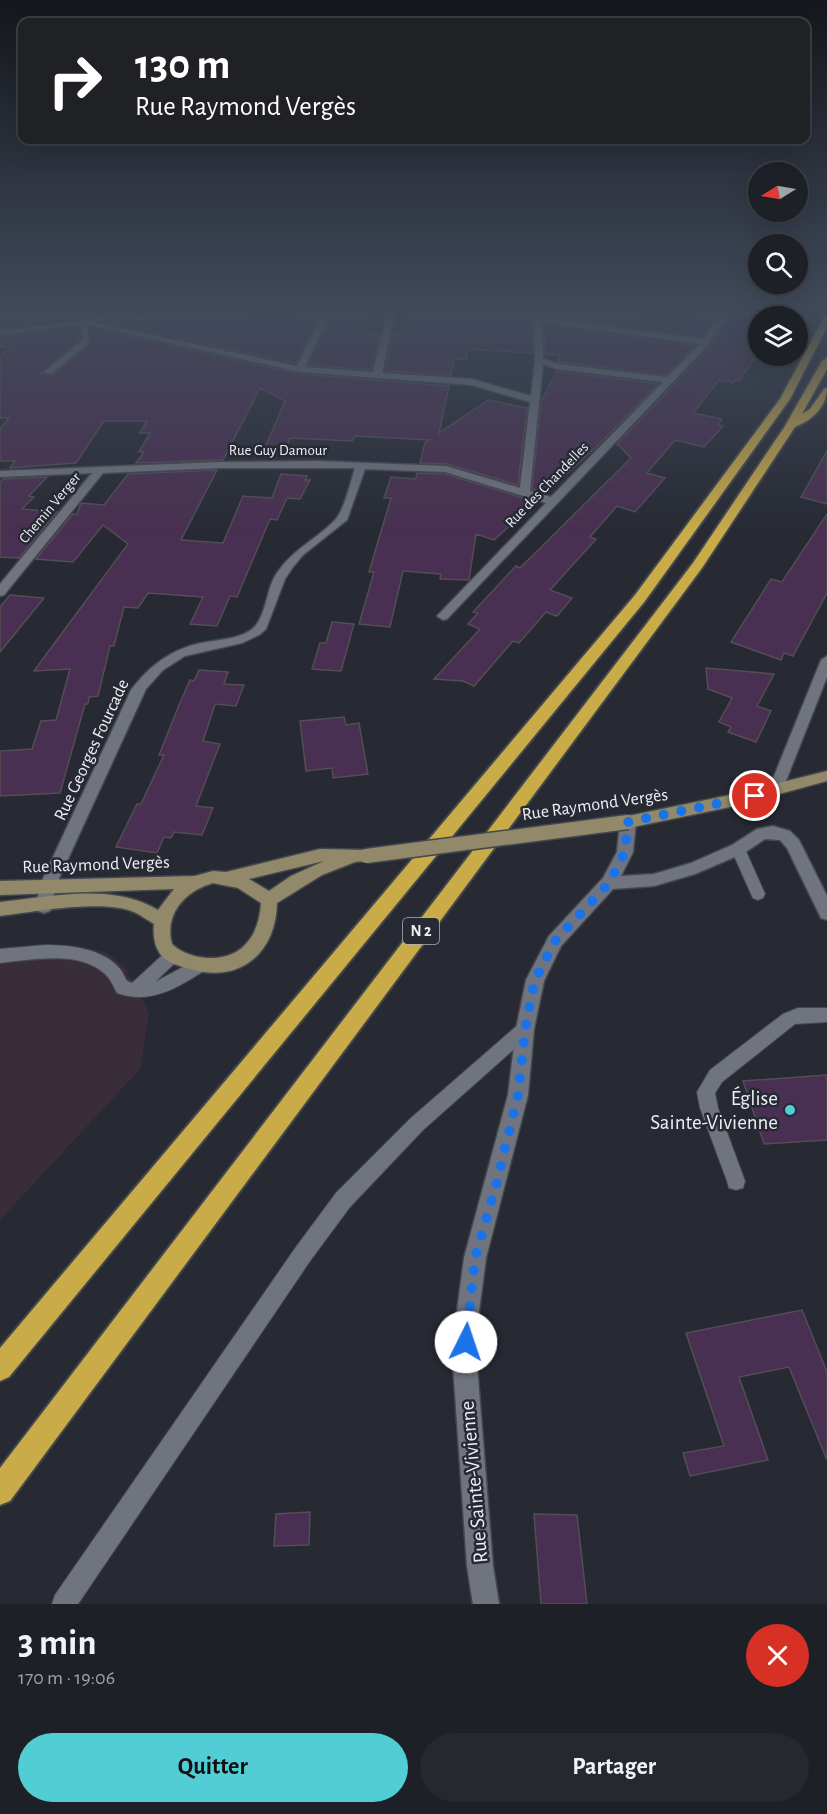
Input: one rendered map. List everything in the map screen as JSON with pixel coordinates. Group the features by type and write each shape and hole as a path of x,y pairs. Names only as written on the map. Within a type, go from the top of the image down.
{"highway":[{"name":"N 2","path":"0,1368 640,598 785,399 793,383"},
{"name":"N 2","path":"0,1491 698,566 790,426 815,383"},
{"path":"790,426 814,411 827,391"}],"main road":[{"name":"Rue Raymond Vergès","path":"229,877 320,855 366,856 628,822 775,791 827,776"},
{"name":"Rue Raymond Vergès","path":"269,900 291,883 312,872 366,856"},
{"path":"213,877 229,877 250,885 269,900 268,931 256,949 239,960 217,967 198,966 173,955 165,947 162,920 176,896 193,882 213,877"},
{"name":"Rue Raymond Vergès","path":"0,888 193,882"},
{"name":"Rue Raymond Vergès","path":"0,909 93,901 117,902 136,906 162,920"}],"street":[{"path":"475,383 534,400"},
{"path":"525,492 536,383"},
{"name":"Rue des Chandelles","path":"443,616 666,383"},
{"name":"Rue Guy Damour","path":"0,474 220,465 446,469 552,501"},
{"name":"Rue Georges Fourcade","path":"44,906 48,885 136,693 146,678 159,666 189,650 231,642 258,631 262,626 279,579 288,565 298,553 342,520 362,466"},
{"name":"Chemin Verger","path":"0,592 99,471"},
{"path":"775,791 826,663"},
{"name":"Rue Sainte-Vivienne","path":"486,1604 480,1566 465,1365 467,1318 475,1258 498,1178 518,1095 525,1029 535,980 555,941 609,883 625,852 628,822"},
{"path":"609,883 654,880 695,868 738,849 762,833 773,832 785,835 794,844 827,914"}],"lane":[{"path":"738,849 758,894"},
{"path":"0,956 50,952 86,954 114,973 123,988 134,991 162,989 198,966"},
{"path":"134,991 173,955"},
{"path":"736,1181 709,1108 706,1092 716,1076 789,1019 798,1015 827,1015"},
{"path":"64,1604 342,1200 417,1124 525,1029"}],"shaded area":[{"path":"43,945 83,947 105,952 125,967 149,1013 140,1069 0,1220 0,947"}],"building":[{"path":"0,383 410,383 449,386 439,433 488,400 527,408 518,485 447,464 420,463 425,443 429,440 355,436 352,441 290,438 285,451 264,450 285,401 260,388 223,460 136,463 144,452 139,452 150,433 140,433 147,421 104,421 76,463 10,468 15,461 0,461 0,429 9,418 0,418"},
{"path":"551,383 658,384 598,445 546,493 532,489 541,401"},
{"path":"676,383 717,383 693,413 722,419 718,425 723,426 704,447 675,440 647,473 665,478 635,512 617,506 590,537 596,539 550,590 572,598 557,616 546,612 519,643 513,641 474,686 463,681 434,679 480,629 468,624 478,613 473,612 516,566 520,568 631,458 617,444"},
{"path":"827,451 827,504 801,497"},
{"path":"217,470 181,540 223,543 243,496 272,498 281,474 307,476 305,480 310,480 300,499 287,498 277,520 270,519 237,597 230,596 217,626 190,624 203,597 148,593 138,608 124,607 114,646 110,646 98,696 89,697 88,704 85,704 60,793 0,796 0,751 32,749 41,721 56,720 70,669 34,671 128,544 103,525 73,562 36,559 73,514 77,514 81,503 104,505 128,474"},
{"path":"417,473 445,474 536,502 494,540 476,534 469,580 440,579 441,574 403,571 390,627 359,624 374,572 369,572 391,498 384,498 391,477 416,479"},
{"path":"47,477 29,496 34,497 22,509 57,512 19,558 0,557 0,483 3,479"},
{"path":"827,514 827,593 793,656 784,653 781,660 731,642 771,579 782,582"},
{"path":"10,595 44,598 0,652 0,607"},
{"path":"332,622 354,624 341,671 312,669 320,643 326,643"},
{"path":"706,668 774,674 757,706 771,711 756,742 728,732 731,727 719,722 732,698 708,689"},
{"path":"199,670 228,672 224,684 244,685 236,706 215,704 203,741 220,744 196,806 213,808 202,835 174,832 171,838 164,837 157,853 116,847 137,804 141,804 164,755 159,755 179,705 190,680 194,681"},
{"path":"344,717 346,725 359,723 368,774 333,778 332,768 306,771 300,721"},
{"name":"Église Sainte-Vivienne","path":"827,1075 827,1140 764,1144 743,1081"},
{"path":"802,1310 827,1372 827,1460 789,1367 739,1377 768,1460 690,1476 683,1453 724,1446 686,1333"},
{"path":"310,1512 309,1545 274,1546 276,1514"},
{"path":"534,1514 577,1515 587,1604 541,1604"}],"place":[{"name":"Église Sainte-Vivienne","path":"790,1110"}],"route":[{"path":"466,1342 475,1258 498,1178 518,1095 525,1029 535,980 555,941 609,883 625,852 628,822 755,796"}]}
